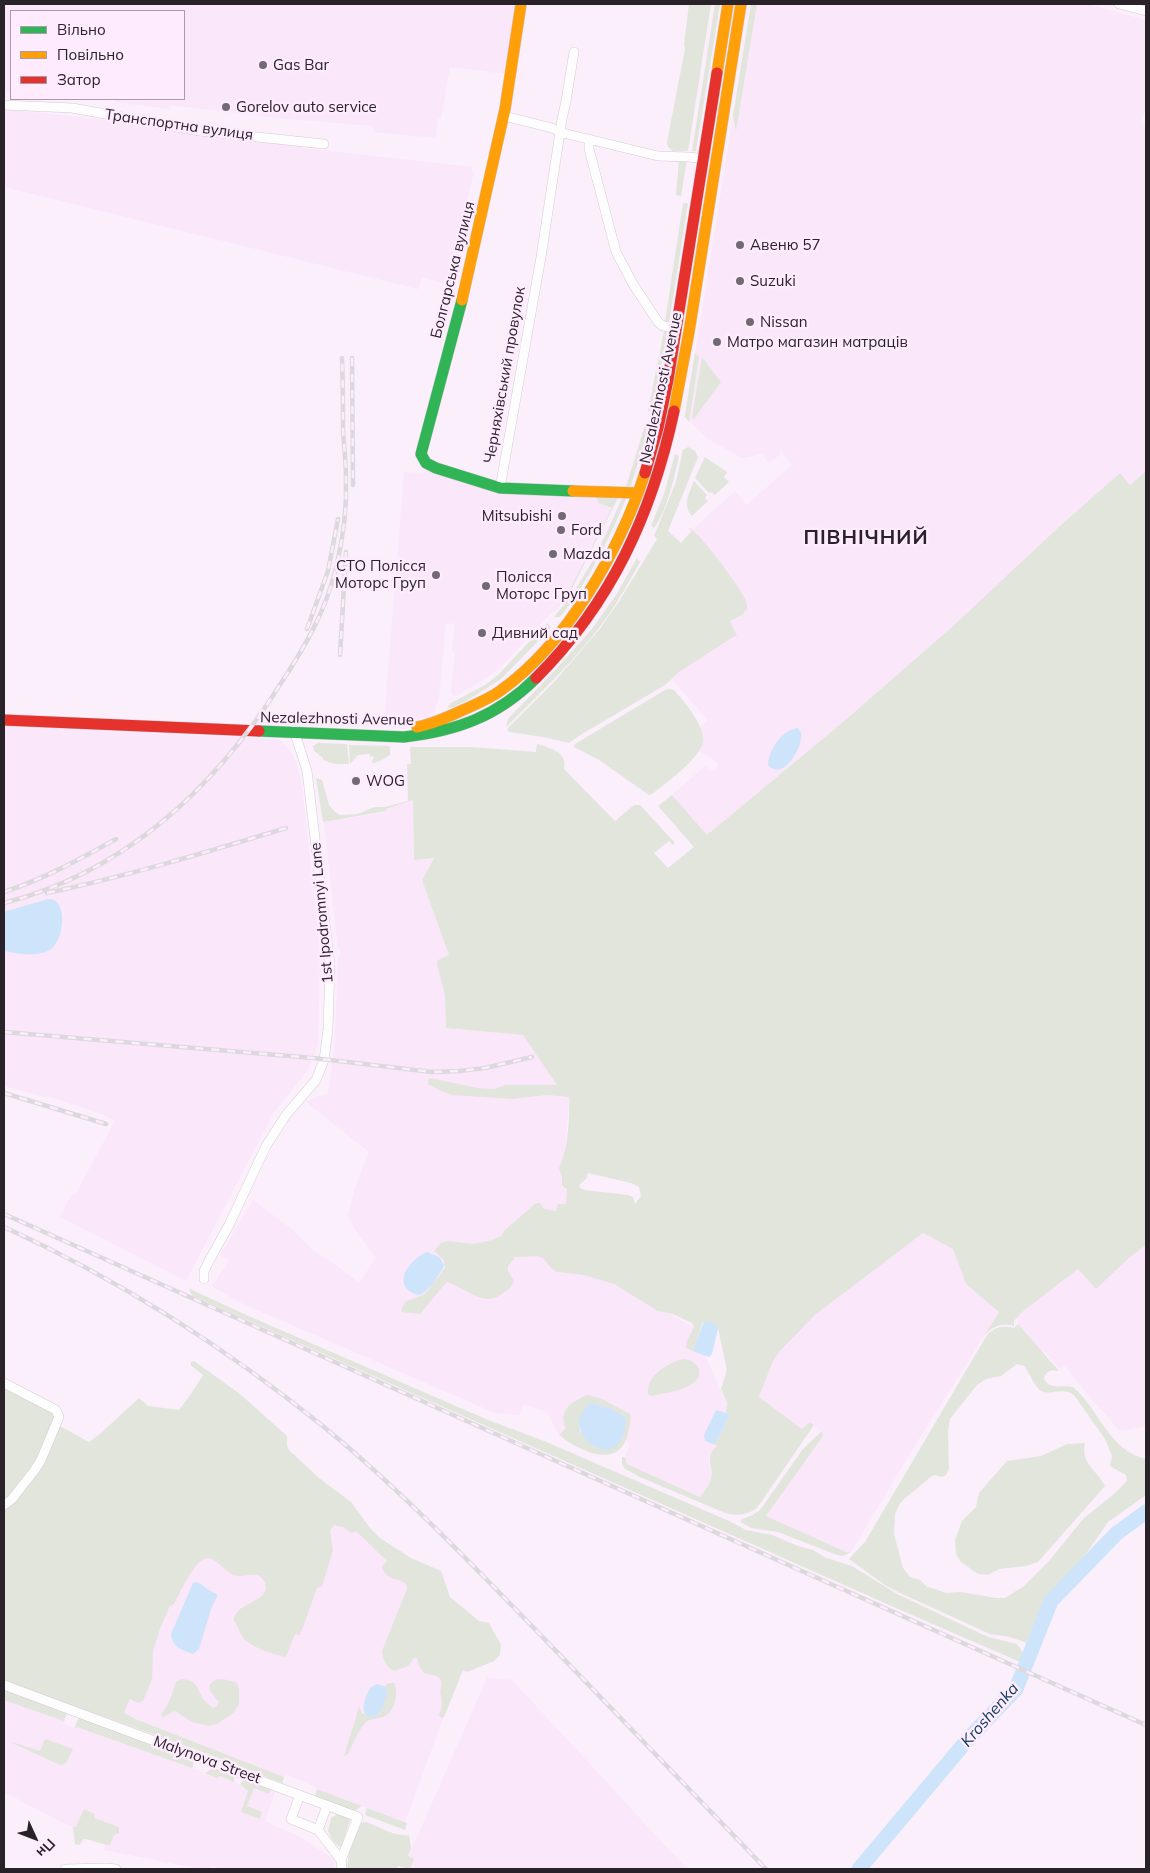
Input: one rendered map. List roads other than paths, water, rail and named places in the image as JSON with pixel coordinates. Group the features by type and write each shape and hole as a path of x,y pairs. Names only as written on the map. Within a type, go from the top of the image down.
{"main road":[{"name":"Болгарська вулиця","path":"500,488 436,468 426,463 421,454 470,270 504,116 521,4"},
{"name":"Nezalezhnosti Avenue","path":"4,720 294,729 421,726 493,696 520,675 583,602 614,548 646,471 661,412 677,328 728,4"},
{"name":"Nezalezhnosti Avenue","path":"4,711 247,722 294,729 404,738 436,732 475,720 497,710 527,687 575,634 602,596 638,527 658,478 690,327 741,4"},
{"path":"500,488 638,493"}],"street":[{"path":"1119,4 1146,11"},
{"name":"Черняхівський провулок","path":"500,488 541,256 574,52"},
{"name":"Транспортна вулиця","path":"4,105 72,108 200,131 324,144"},
{"path":"504,116 658,156 704,159"},
{"path":"590,139 589,149 616,252 633,284 658,322 662,326 677,328"},
{"name":"1st Ipodromnyi Lane","path":"204,1279 204,1271 269,1141 286,1115 316,1080 324,1060 328,1029 330,965 309,785 304,758 294,729"},
{"path":"4,1383 56,1410 59,1417 41,1460 12,1499 4,1505"},
{"name":"Malynova Street","path":"4,1685 358,1816 341,1864"},
{"path":"300,1795 291,1819 318,1830 341,1864"},
{"path":"318,1830 328,1806"},
{"path":"65,1869 116,1869"}],"water":[{"path":"798,728 801,732 801,738 796,754 791,761 780,769 774,769 768,765 777,741 787,732"},
{"path":"48,899 55,901 62,912 61,930 55,945 50,950 40,954 21,954 4,951 4,912"},
{"path":"427,1252 439,1257 444,1265 431,1286 418,1295 409,1291 405,1285 405,1273 414,1260"},
{"path":"704,1321 715,1324 718,1328 712,1354 709,1357 695,1352 694,1349"},
{"path":"592,1403 612,1409 625,1417 624,1432 620,1442 613,1448 606,1450 598,1448 590,1443 580,1428 579,1418 587,1406"},
{"path":"716,1410 730,1414 717,1441 713,1444 705,1441 704,1435"},
{"path":"196,1582 217,1594 217,1596 211,1609 199,1649 193,1654 176,1645 171,1634 193,1583"},
{"path":"377,1684 386,1687 387,1691 380,1712 370,1717 365,1713 364,1702 370,1688"}],"waterway":[{"name":"Kroshenka","path":"859,1869 969,1738 1016,1689 1051,1601 1117,1533 1146,1512"}],"railway":[{"path":"4,903 49,889 91,870 129,846 165,819 198,789 229,755 257,719 291,667 314,627 327,598 343,535 346,466 343,429 342,358"},
{"path":"352,358 353,485"},
{"path":"307,629 328,571 338,519"},
{"path":"340,655 346,552"},
{"path":"47,893 197,855 286,828"},
{"path":"4,892 48,875 116,839"},
{"path":"4,1032 313,1058 432,1072 485,1068 532,1057"},
{"path":"4,1093 106,1124"},
{"path":"4,1214 1146,1725"},
{"path":"4,1227 130,1292 249,1370 324,1427 377,1473 454,1546 766,1869"}],"place":[{"name":"Gas Bar","path":"263,65"},
{"name":"Gorelov auto service","path":"226,107"},
{"name":"Авеню 57","path":"740,245"},
{"name":"Suzuki","path":"740,281"},
{"name":"Nissan","path":"750,322"},
{"name":"Матро магазин матраців","path":"717,342"},
{"name":"Mitsubishi","path":"562,516"},
{"name":"Ford","path":"561,530"},
{"name":"Mazda","path":"553,554"},
{"name":"СТО Полісся Моторс Груп","path":"436,575"},
{"name":"Полісся Моторс Груп","path":"486,586"},
{"name":"Дивний сад","path":"482,633"},
{"name":"WOG","path":"356,781"}],"district":[{"name":"ПІВНІЧНИЙ","path":"866,538"}]}
